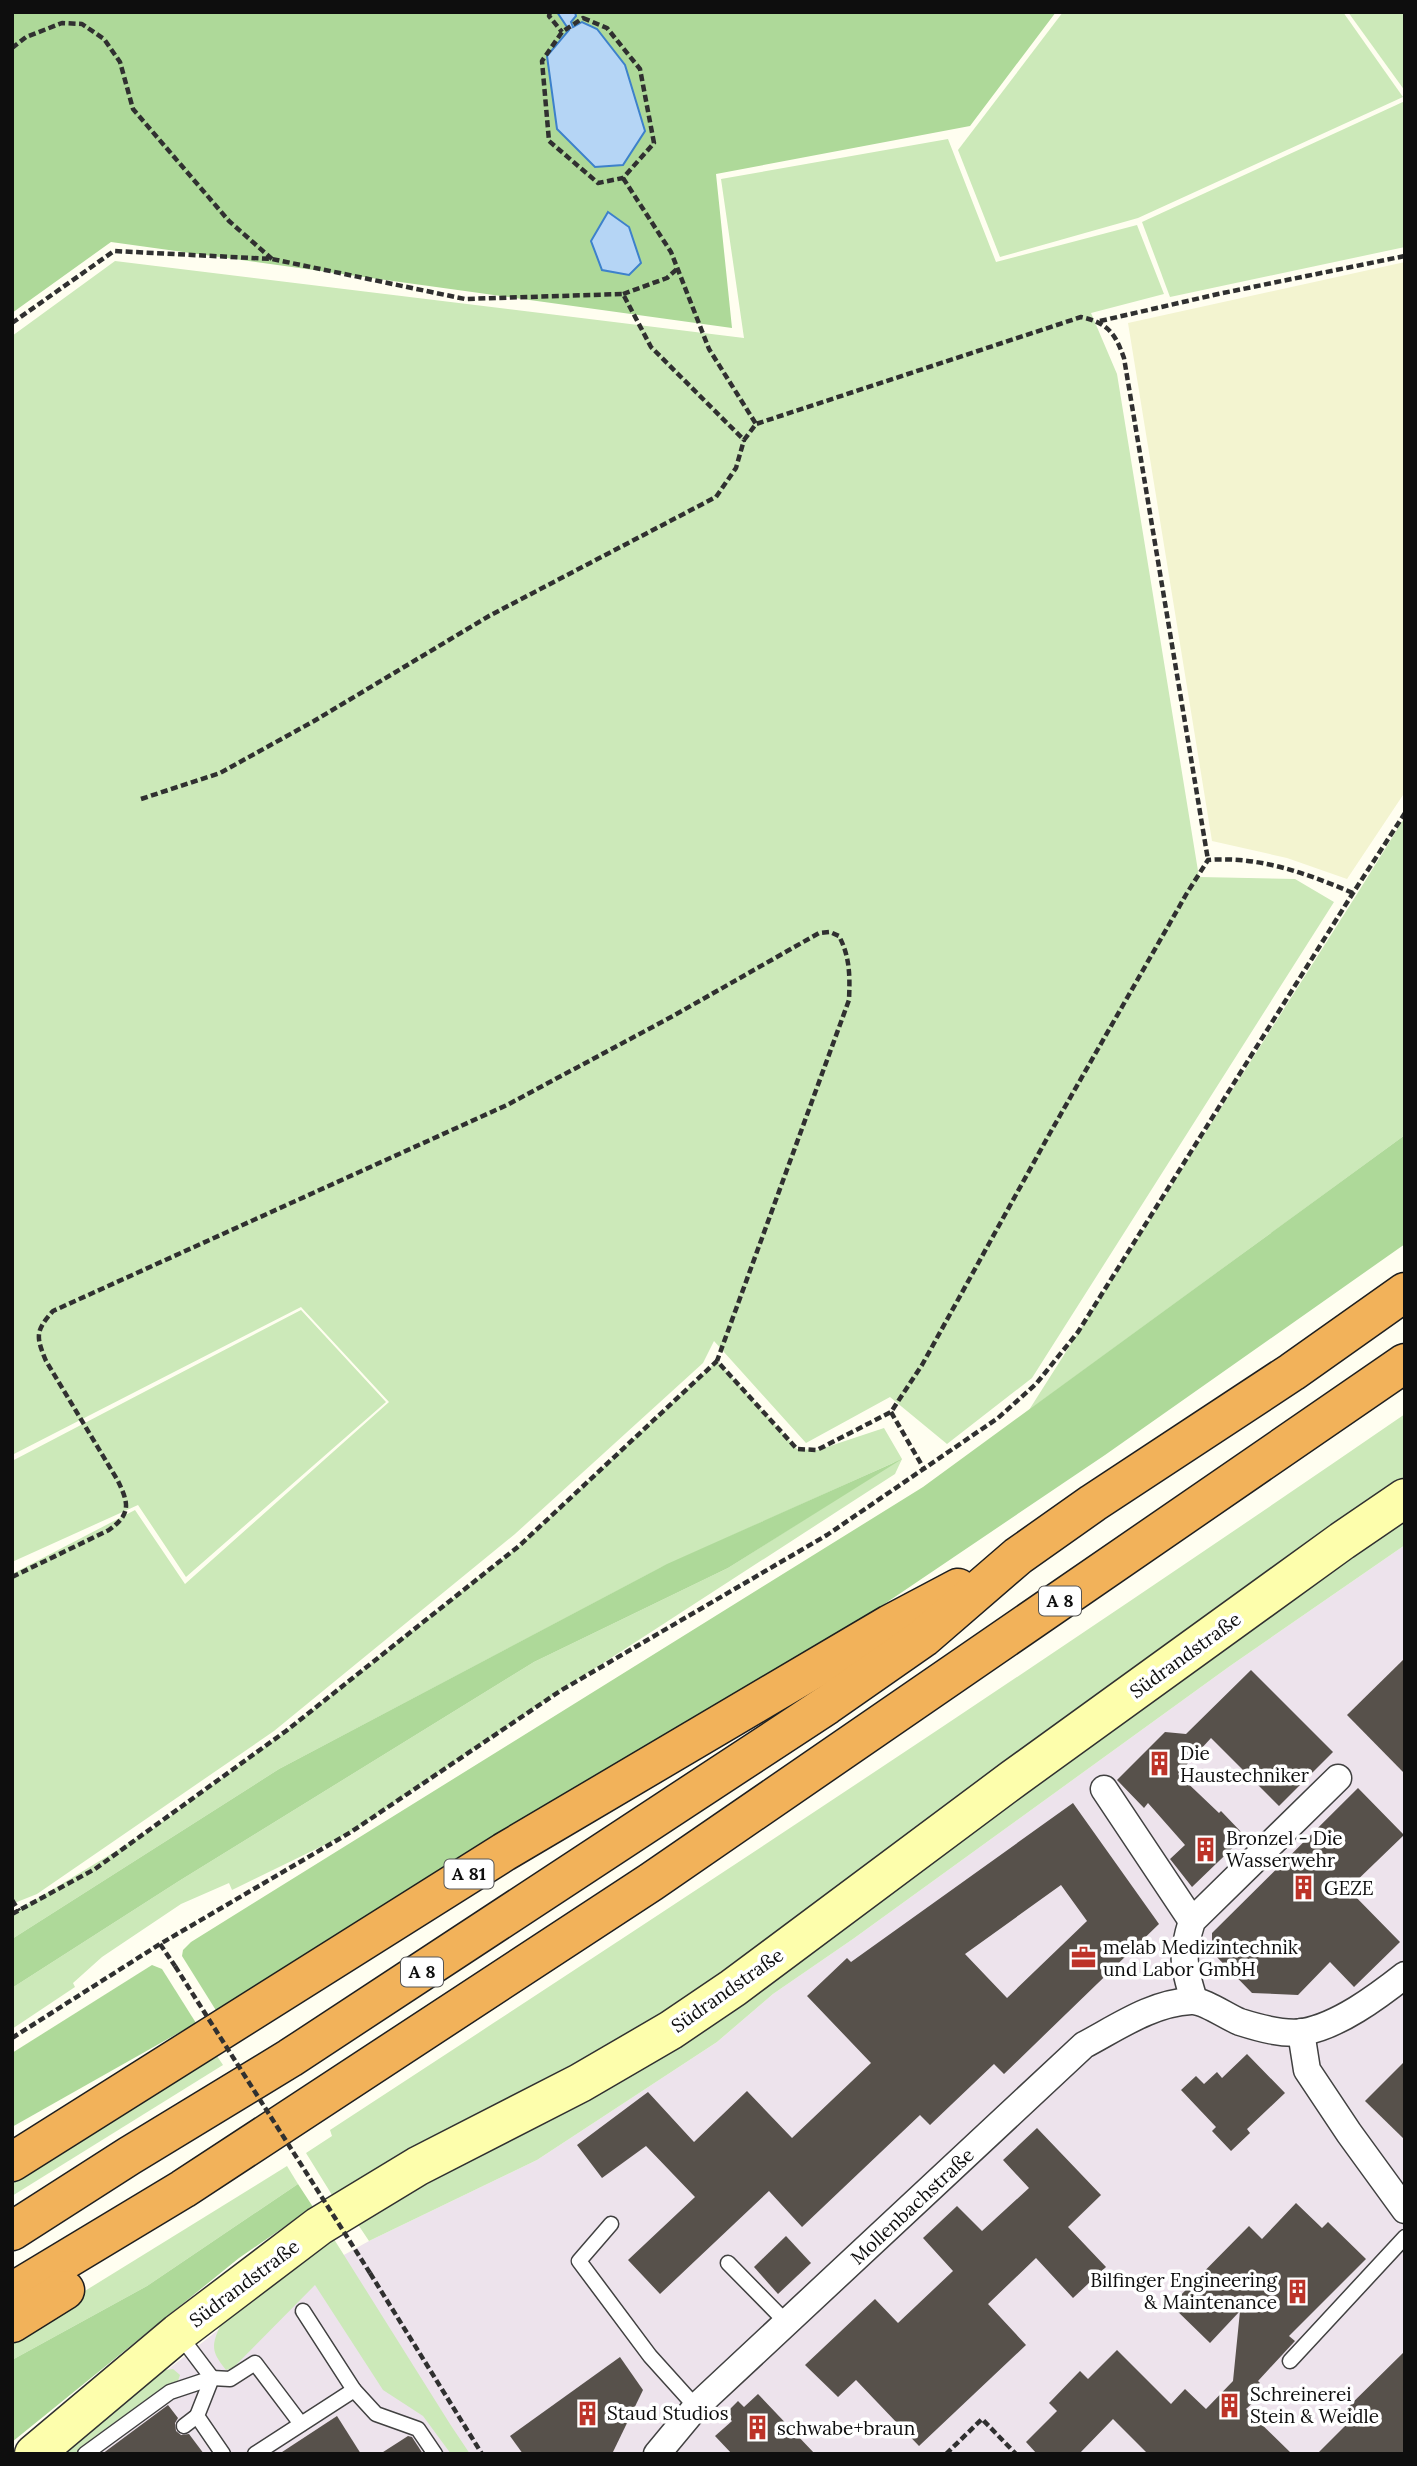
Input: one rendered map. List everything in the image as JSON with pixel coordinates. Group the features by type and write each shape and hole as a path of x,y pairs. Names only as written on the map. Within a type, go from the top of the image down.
{"highway":[{"name":"A 8","path":"12,2231 290,2058 827,1705 923,1638 1018,1556 1093,1503 1292,1372 1405,1292"},
{"name":"A 8","path":"12,2292 146,2211 651,1882 1405,1363"},
{"name":"A 81","path":"12,2162 504,1852 890,1623 1018,1556"},
{"path":"12,2323 85,2278 146,2211"}],"main road":[{"name":"Südrandstraße","path":"36,2453 178,2333 319,2226 418,2166 580,2083 671,2030 733,1988 1013,1779 1405,1498"}],"street":[{"path":"1338,1778 1192,1921 1184,1947 1184,1967 1194,2000 1239,2021 1275,2031 1301,2032 1324,2026 1378,1997 1405,1975"},
{"path":"1104,1789 1192,1921"},
{"name":"Mollenbachstraße","path":"657,2454 696,2407 1084,2045 1144,2012 1194,2000"},
{"path":"1301,2032 1307,2070 1405,2210"}],"lane":[{"path":"611,2224 579,2261 650,2356 696,2407"},
{"path":"1290,2361 1405,2237"},
{"path":"728,2263 787,2323"},
{"path":"303,2311 354,2390 376,2414 418,2429 435,2454"},
{"path":"178,2333 212,2378"},
{"path":"85,2454 170,2392 212,2378 230,2379 255,2363 300,2424"},
{"path":"184,2426 197,2416 212,2378"},
{"path":"255,2454 354,2390"},
{"path":"197,2416 223,2454"}],"path":[{"path":"550,12 549,16 565,30"},
{"path":"582,15 607,28 640,69 654,143 623,178 598,183 549,141 542,61 565,30 582,15"},
{"path":"12,48 26,37 62,23 82,24 104,39 120,62 133,109 229,221 272,258"},
{"path":"623,178 671,251 709,349 756,424"},
{"path":"12,323 114,251 272,258 465,299 623,295 667,278 677,269"},
{"path":"141,799 220,773 314,721 489,616 716,497 736,468 744,440 756,424 1081,317 1100,321 1405,256"},
{"path":"623,295 651,347 744,440"},
{"path":"717,1361 797,1450 817,1450 891,1412 922,1365 1063,1109 1208,860 1124,358 1117,339 1100,321"},
{"path":"12,2038 160,1944 351,1832 560,1691 827,1535 998,1418 1036,1384 1078,1332 1405,813"},
{"path":"1208,860 1234,858 1304,873 1353,893"},
{"path":"12,1577 109,1530 121,1521 126,1513 126,1498 118,1481 46,1361 37,1340 41,1324 53,1311 507,1105 673,1016 819,933 830,932 839,936 846,950 850,972 849,1000 717,1361 519,1546 286,1731 95,1869 12,1914"},
{"path":"891,1412 924,1469"},
{"path":"12,1900 19,1911"},
{"path":"160,1944 482,2454"},
{"path":"946,2454 982,2419 1017,2454"}],"shaded area":[{"path":"1405,1545 1405,2454 61,2454 332,2240 342,2256 537,2160 717,2042 773,1994 1230,1666"}],"green space":[{"path":"12,12 557,12 569,30 573,27 571,22 576,16 575,12 1056,12 970,126 716,174 732,328 111,242 12,313","holes":["608,212 629,227 641,263 602,270 591,241"]},
{"path":"1063,12 1343,12 1403,97 1138,218 1000,257 958,150"},
{"path":"1348,12 1405,12 1405,91"},
{"path":"1405,101 1405,247 1170,297 1142,222"},
{"path":"948,139 996,262 1137,225 1164,294 1091,313 1117,374 1199,877 1295,879 1334,902 1032,1378 947,1444 890,1397 806,1443 714,1341 703,1363 515,1534 274,1731 37,1894 12,1904 12,1574 135,1510 185,1584 389,1402 301,1307 12,1455 12,336 115,261 744,338 721,179"},
{"path":"1405,262 1405,792 1347,879 1287,858 1212,841 1128,323"},
{"path":"1405,817 1405,1135 1029,1410 1357,894"},
{"path":"1405,1135 1405,1244 1105,1455 840,1634 838,1632 217,2012 182,1956 183,1950 191,1942 923,1487"},
{"path":"301,1310 386,1402 186,1577 138,1505 12,1562 12,1461"},
{"path":"717,1361 797,1449 818,1450 884,1428 902,1459 895,1474 560,1691 351,1832 232,1890 229,1883 181,1904 102,1957 73,1983 75,1987 12,2029 12,1988 179,1881 534,1662 728,1568 895,1462 660,1568 279,1769 12,1939 12,1914 154,1828 286,1731 519,1546"},
{"path":"1405,1414 1405,1485 680,2009 560,2078 332,2195 306,2153 332,2136 330,2130 1138,1596"},
{"path":"902,1459 728,1568 534,1662 179,1881 12,1988 12,1939 279,1769 667,1564"},
{"path":"1405,1518 1405,1545 1230,1666 773,1994 717,2042 537,2160 369,2241 357,2223 641,2065"},
{"path":"152,1965 162,1969 196,2023 12,2127 12,2053"},
{"path":"217,2056 223,2065 12,2196 12,2183"},
{"path":"287,2166 298,2184 147,2286 12,2360 12,2336"},
{"path":"298,2184 313,2207 239,2258 12,2442 12,2360 147,2286"},
{"path":"332,2236 470,2454 451,2454 423,2416 383,2390 315,2285 233,2368 226,2370 217,2358 214,2343 221,2324"},
{"path":"173,2369 180,2375 178,2381 85,2451 66,2454 67,2447 165,2370"}],"water":[{"path":"557,12 575,12 576,16 571,22 573,27 582,22 597,29 625,65 645,131 623,165 595,167 557,129 547,56 569,30"},
{"path":"608,212 629,227 641,263 629,275 602,270 591,241"}],"building":[{"path":"1405,1658 1405,1774 1347,1715"},
{"path":"1251,1670 1333,1752 1279,1806 1211,1738 1178,1774 1245,1836 1192,1887 1170,1859 1185,1845 1148,1803 1144,1808 1117,1780 1165,1732 1186,1734"},
{"name":"GEZE","path":"1358,1788 1404,1835 1348,1889 1400,1942 1354,1987 1330,1962 1298,1995 1252,1993 1212,1952 1212,1933"},
{"path":"1073,1803 1159,1924 1004,2074 994,2064 930,2125 920,2115 802,2227 769,2191 660,2294 628,2260 695,2197 646,2146 602,2178 577,2145 648,2092 694,2142 747,2091 792,2138 871,2063 807,1996 847,1958 851,1962","holes":["1061,1885 1087,1921 1007,1998 965,1954"]},
{"path":"1247,2054 1285,2093 1247,2129 1250,2133 1231,2151 1212,2131 1216,2127 1181,2090 1196,2076 1204,2084 1217,2072 1222,2078"},
{"path":"1405,2061 1405,2140 1365,2101"},
{"path":"1037,2128 1101,2195 1068,2227 1106,2267 1073,2298 1036,2258 988,2304 1026,2345 919,2446 856,2380 838,2397 805,2365 875,2299 898,2323 953,2271 923,2238 957,2206 982,2231 1029,2188 1003,2160"},
{"path":"1296,2203 1322,2228 1328,2222 1366,2259 1289,2336 1295,2341 1248,2395 1255,2401 1246,2409 1292,2454 1148,2454 1113,2419 1079,2454 1037,2454 1026,2442 1057,2411 1049,2403 1080,2371 1088,2379 1117,2350 1171,2404 1185,2389 1206,2409 1233,2381 1240,2311 1210,2343 1171,2305 1249,2226 1262,2239"},
{"path":"786,2236 811,2263 778,2294 754,2267"},
{"path":"1405,2351 1405,2454 1317,2454 1347,2424 1339,2416"},
{"name":"Staud Studios","path":"620,2357 643,2390 612,2454 523,2454 510,2436"},
{"name":"schwabe+braun","path":"758,2394 815,2454 732,2454 715,2436 732,2421 725,2414 738,2401 744,2407"},
{"path":"168,2405 178,2418 175,2423 176,2431 181,2435 189,2434 204,2454 102,2454"},
{"path":"337,2416 361,2454 279,2454"},
{"path":"408,2436 412,2437 423,2454 380,2454"}],"place":[{"name":"Die Haustechniker","path":"1160,1764"},
{"name":"Bronzel - Die Wasserwehr","path":"1206,1849"},
{"name":"GEZE","path":"1304,1888"},
{"name":"melab Medizintechnik und Labor GmbH","path":"1083,1958"},
{"name":"Bilfinger Engineering & Maintenance","path":"1297,2291"},
{"name":"Schreinerei Stein & Weidle","path":"1230,2405"},
{"name":"Staud Studios","path":"587,2413"},
{"name":"schwabe+braun","path":"757,2428"}]}
